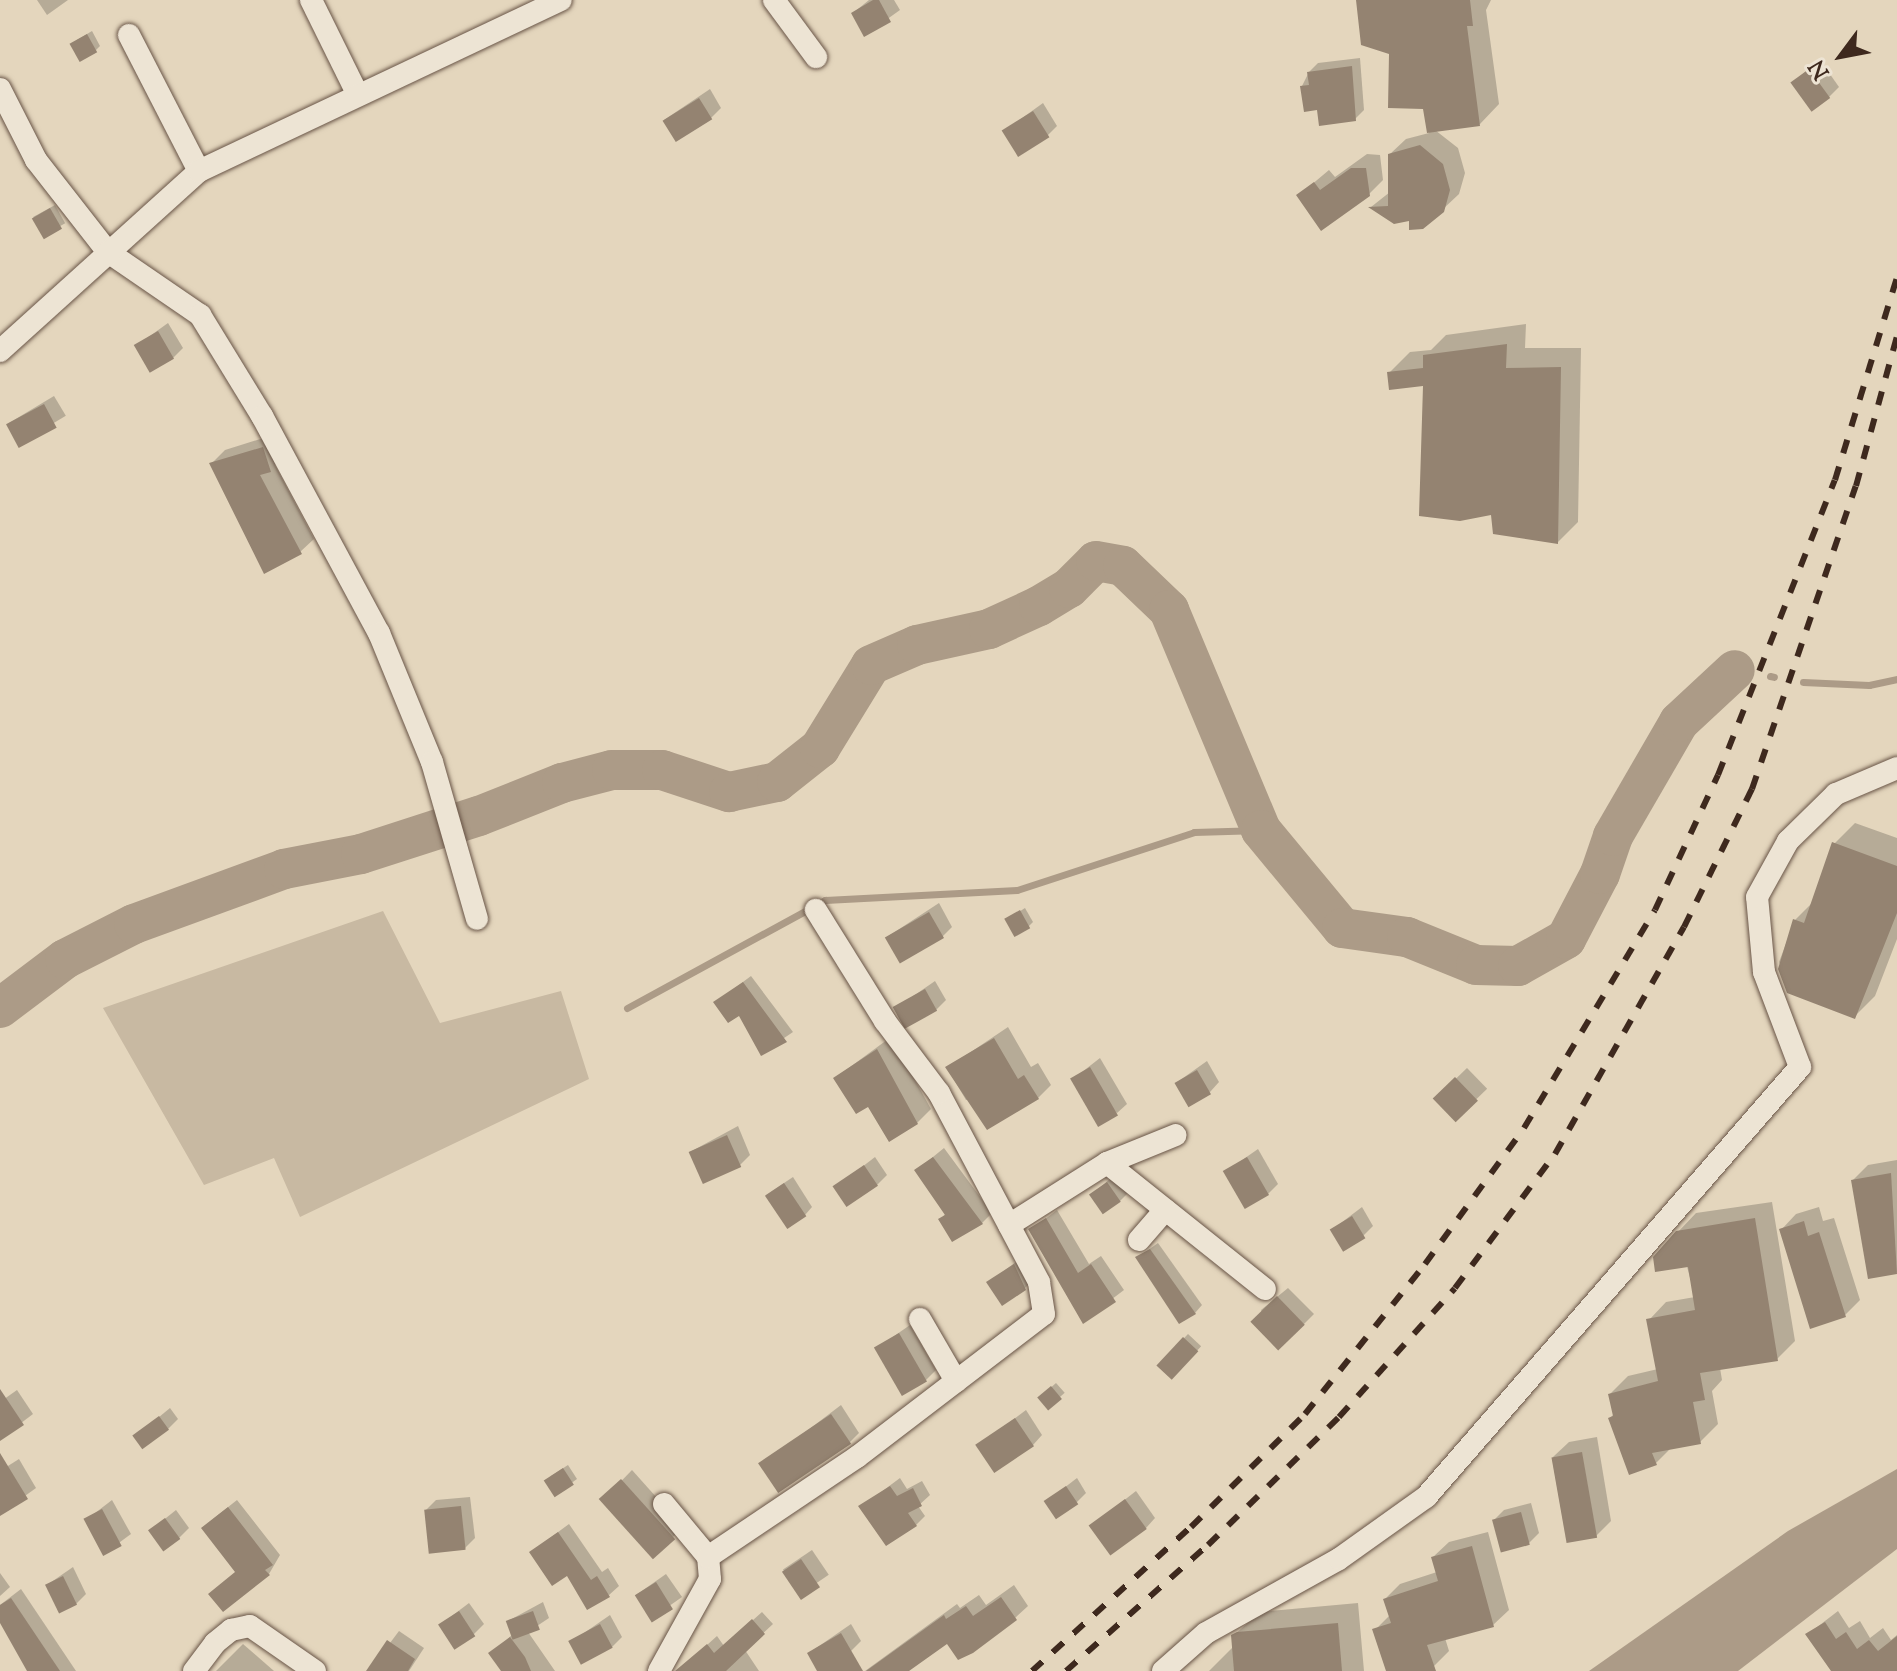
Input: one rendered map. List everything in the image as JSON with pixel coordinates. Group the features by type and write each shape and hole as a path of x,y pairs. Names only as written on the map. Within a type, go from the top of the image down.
{"street":[{"path":"311,0 357,93"},
{"path":"0,351 199,171 357,93 561,0"},
{"path":"774,0 816,57"},
{"path":"129,35 199,171"},
{"path":"0,89 36,160 108,252 200,315 262,416 379,633 443,802 477,919"},
{"path":"1163,1671 1206,1633 1339,1559 1426,1497 1800,1067 1764,972 1757,897 1788,841 1836,794 1897,768"},
{"path":"708,1557 857,1457 1044,1314 1039,1282 939,1093 885,1021 816,910"},
{"path":"1009,1225 1107,1163 1176,1135"},
{"path":"1107,1163 1265,1289"},
{"path":"1139,1240 1165,1210"},
{"path":"920,1319 956,1381"},
{"path":"659,1671 710,1579 708,1557 664,1504"},
{"path":"194,1671 215,1643 231,1630 250,1626 301,1667"}],"shaded area":[{"path":"383,911 440,1023 561,991 589,1079 300,1217 274,1158 204,1185 103,1008"},
{"path":"1897,1469 1897,1549 1738,1671 1589,1671 1788,1531"}],"building":[{"path":"873,0 879,0 891,22 864,37 851,13"},
{"path":"1356,0 1470,0 1473,26 1467,26 1480,126 1427,133 1423,109 1388,108 1389,54 1361,45"},
{"path":"87,34 97,52 80,62 70,44"},
{"path":"1352,66 1356,121 1319,126 1317,110 1304,112 1300,86 1309,85 1307,72"},
{"path":"1809,69 1830,98 1812,112 1790,83"},
{"path":"699,98 712,119 676,142 663,121"},
{"path":"1033,111 1049,137 1018,157 1002,131"},
{"path":"1420,145 1443,164 1450,190 1444,212 1423,229 1409,230 1409,221 1394,224 1368,207 1388,206 1388,154"},
{"path":"1351,168 1366,168 1370,196 1321,231 1296,195 1314,182 1320,190"},
{"path":"50,208 62,229 44,239 32,218"},
{"path":"158,331 174,359 150,373 134,345"},
{"path":"1507,344 1506,368 1561,367 1558,544 1493,534 1491,515 1460,521 1419,516 1423,386 1389,390 1387,372 1423,368 1423,355"},
{"path":"44,404 57,428 19,448 6,424"},
{"path":"263,447 271,472 260,475 302,554 264,574 209,463"},
{"path":"1832,842 1897,866 1897,913 1855,1019 1787,993 1778,969 1793,919 1804,923"},
{"path":"1020,910 1030,928 1014,937 1004,919"},
{"path":"929,912 944,938 900,963 885,938"},
{"path":"743,982 787,1042 761,1056 739,1016 728,1023 713,1002"},
{"path":"925,989 937,1011 905,1029 893,1007"},
{"path":"994,1038 1018,1079 1024,1075 1039,1099 987,1130 945,1067"},
{"path":"877,1049 918,1124 889,1142 868,1107 856,1114 833,1078"},
{"path":"1090,1067 1118,1115 1098,1127 1070,1078"},
{"path":"1197,1070 1211,1094 1188,1107 1174,1083"},
{"path":"1455,1077 1478,1101 1456,1122 1433,1099"},
{"path":"727,1135 741,1167 703,1184 689,1152"},
{"path":"933,1157 983,1224 952,1242 938,1219 945,1215 914,1170"},
{"path":"1247,1157 1269,1195 1245,1209 1223,1171"},
{"path":"864,1165 878,1186 846,1207 832,1186"},
{"path":"1891,1173 1897,1274 1868,1279 1851,1180"},
{"path":"1107,1182 1121,1202 1103,1214 1089,1195"},
{"path":"784,1183 806,1216 787,1229 765,1196"},
{"path":"1352,1216 1365,1238 1343,1252 1330,1229"},
{"path":"1046,1218 1078,1273 1091,1264 1116,1302 1083,1324 1028,1229"},
{"path":"1755,1218 1778,1361 1700,1373 1705,1400 1693,1402 1701,1444 1652,1453 1657,1465 1629,1475 1608,1418 1613,1416 1608,1394 1658,1381 1646,1319 1695,1310 1688,1267 1655,1272 1653,1257 1676,1231"},
{"path":"1804,1221 1808,1236 1819,1232 1846,1317 1810,1329 1779,1229"},
{"path":"1150,1249 1196,1314 1179,1324 1135,1257"},
{"path":"1014,1264 1026,1290 1002,1306 986,1282"},
{"path":"1277,1296 1305,1325 1278,1350 1250,1322"},
{"path":"899,1333 927,1381 902,1396 874,1348"},
{"path":"1183,1337 1198,1351 1172,1380 1156,1366"},
{"path":"1051,1386 1062,1399 1048,1411 1037,1398"},
{"path":"0,1389 24,1425 0,1441"},
{"path":"831,1414 851,1444 778,1493 758,1463"},
{"path":"159,1416 169,1430 142,1449 132,1435"},
{"path":"1015,1418 1034,1446 994,1473 975,1445"},
{"path":"1582,1452 1597,1538 1567,1543 1551,1457"},
{"path":"0,1453 28,1499 0,1516"},
{"path":"563,1468 574,1485 555,1497 544,1481"},
{"path":"621,1479 675,1539 653,1559 599,1499"},
{"path":"890,1486 897,1496 913,1488 922,1506 908,1513 917,1526 886,1546 858,1506"},
{"path":"1066,1486 1078,1504 1056,1519 1044,1501"},
{"path":"1125,1499 1147,1529 1110,1555 1089,1525"},
{"path":"461,1506 466,1550 429,1554 424,1510"},
{"path":"228,1507 273,1565 265,1570 270,1575 223,1612 208,1594 235,1572 201,1528"},
{"path":"102,1509 122,1546 103,1556 83,1519"},
{"path":"1521,1512 1530,1545 1501,1553 1492,1520"},
{"path":"165,1518 180,1539 163,1551 148,1530"},
{"path":"558,1532 591,1580 597,1576 610,1597 587,1610 567,1576 552,1586 529,1552"},
{"path":"1472,1546 1494,1627 1427,1645 1436,1671 1386,1671 1372,1629 1391,1623 1383,1599 1438,1581 1431,1557"},
{"path":"801,1559 820,1587 801,1600 782,1572"},
{"path":"63,1576 77,1605 59,1614 45,1585"},
{"path":"656,1582 673,1609 652,1622 635,1595"},
{"path":"1001,1597 1017,1620 973,1653 958,1660 947,1644 909,1671 866,1671 944,1615 946,1619 966,1606 973,1616"},
{"path":"11,1598 60,1671 27,1671 0,1623 0,1605"},
{"path":"459,1611 475,1636 454,1650 438,1625"},
{"path":"533,1611 540,1630 513,1640 506,1621"},
{"path":"752,1619 765,1634 726,1671 675,1671 707,1644 714,1653"},
{"path":"1825,1622 1836,1639 1846,1632 1857,1649 1869,1640 1878,1651 1897,1636 1897,1671 1831,1671 1805,1634"},
{"path":"1338,1623 1342,1671 1234,1671 1231,1635 1237,1632"},
{"path":"600,1624 613,1648 581,1665 568,1641"},
{"path":"841,1633 863,1671 817,1671 807,1653"},
{"path":"510,1637 531,1671 501,1671 488,1653"},
{"path":"387,1640 415,1659 408,1671 366,1671"}],"waterway":[{"path":"0,1008 65,959 134,924 284,869 361,854 479,816 562,783 612,770 662,770 729,792 777,782 820,748 871,665 917,645 989,629 1039,606 1069,588 1096,561 1123,566 1169,610 1261,830 1342,928 1407,937 1476,965 1518,966 1566,939 1600,874 1613,836 1679,722 1735,670"},
{"path":"1735,670 1741,671"},
{"path":"1770,676 1774,677"},
{"path":"1803,682 1869,685 1897,679"},
{"path":"627,1008 825,900 1017,890 1194,832 1261,830 1250,812"}],"railway":[{"path":"1032,1671 1191,1527 1305,1414 1425,1264 1524,1128 1655,910 1718,775 1835,480 1897,277"},
{"path":"1066,1671 1208,1545 1339,1417 1455,1288 1555,1154 1684,927 1752,789 1856,486 1897,336"}]}
